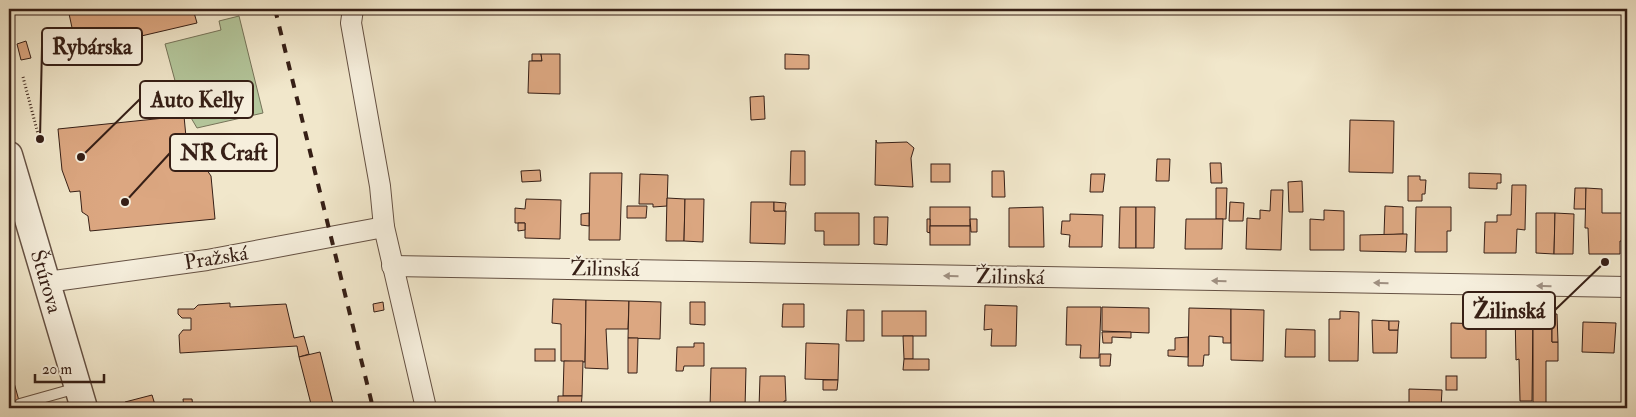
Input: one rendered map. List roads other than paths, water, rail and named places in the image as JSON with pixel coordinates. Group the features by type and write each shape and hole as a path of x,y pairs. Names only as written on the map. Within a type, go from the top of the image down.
{"street":[{"path":"353,9 351,23 380,186 384,227 426,408"},
{"name":"Štúrova","path":"9,155 81,398"},
{"name":"Pražská","path":"47,282 207,260 384,227"},
{"name":"Žilinská","path":"392,266 1627,287"}],"lane":[{"path":"20,404 81,398"}],"railway":[{"path":"275,9 373,408"}],"place":[{"name":"Rybárska","path":"40,139"},
{"name":"Auto Kelly","path":"81,157"},
{"name":"NR Craft","path":"125,202"},
{"name":"Žilinská","path":"1605,262"}]}
